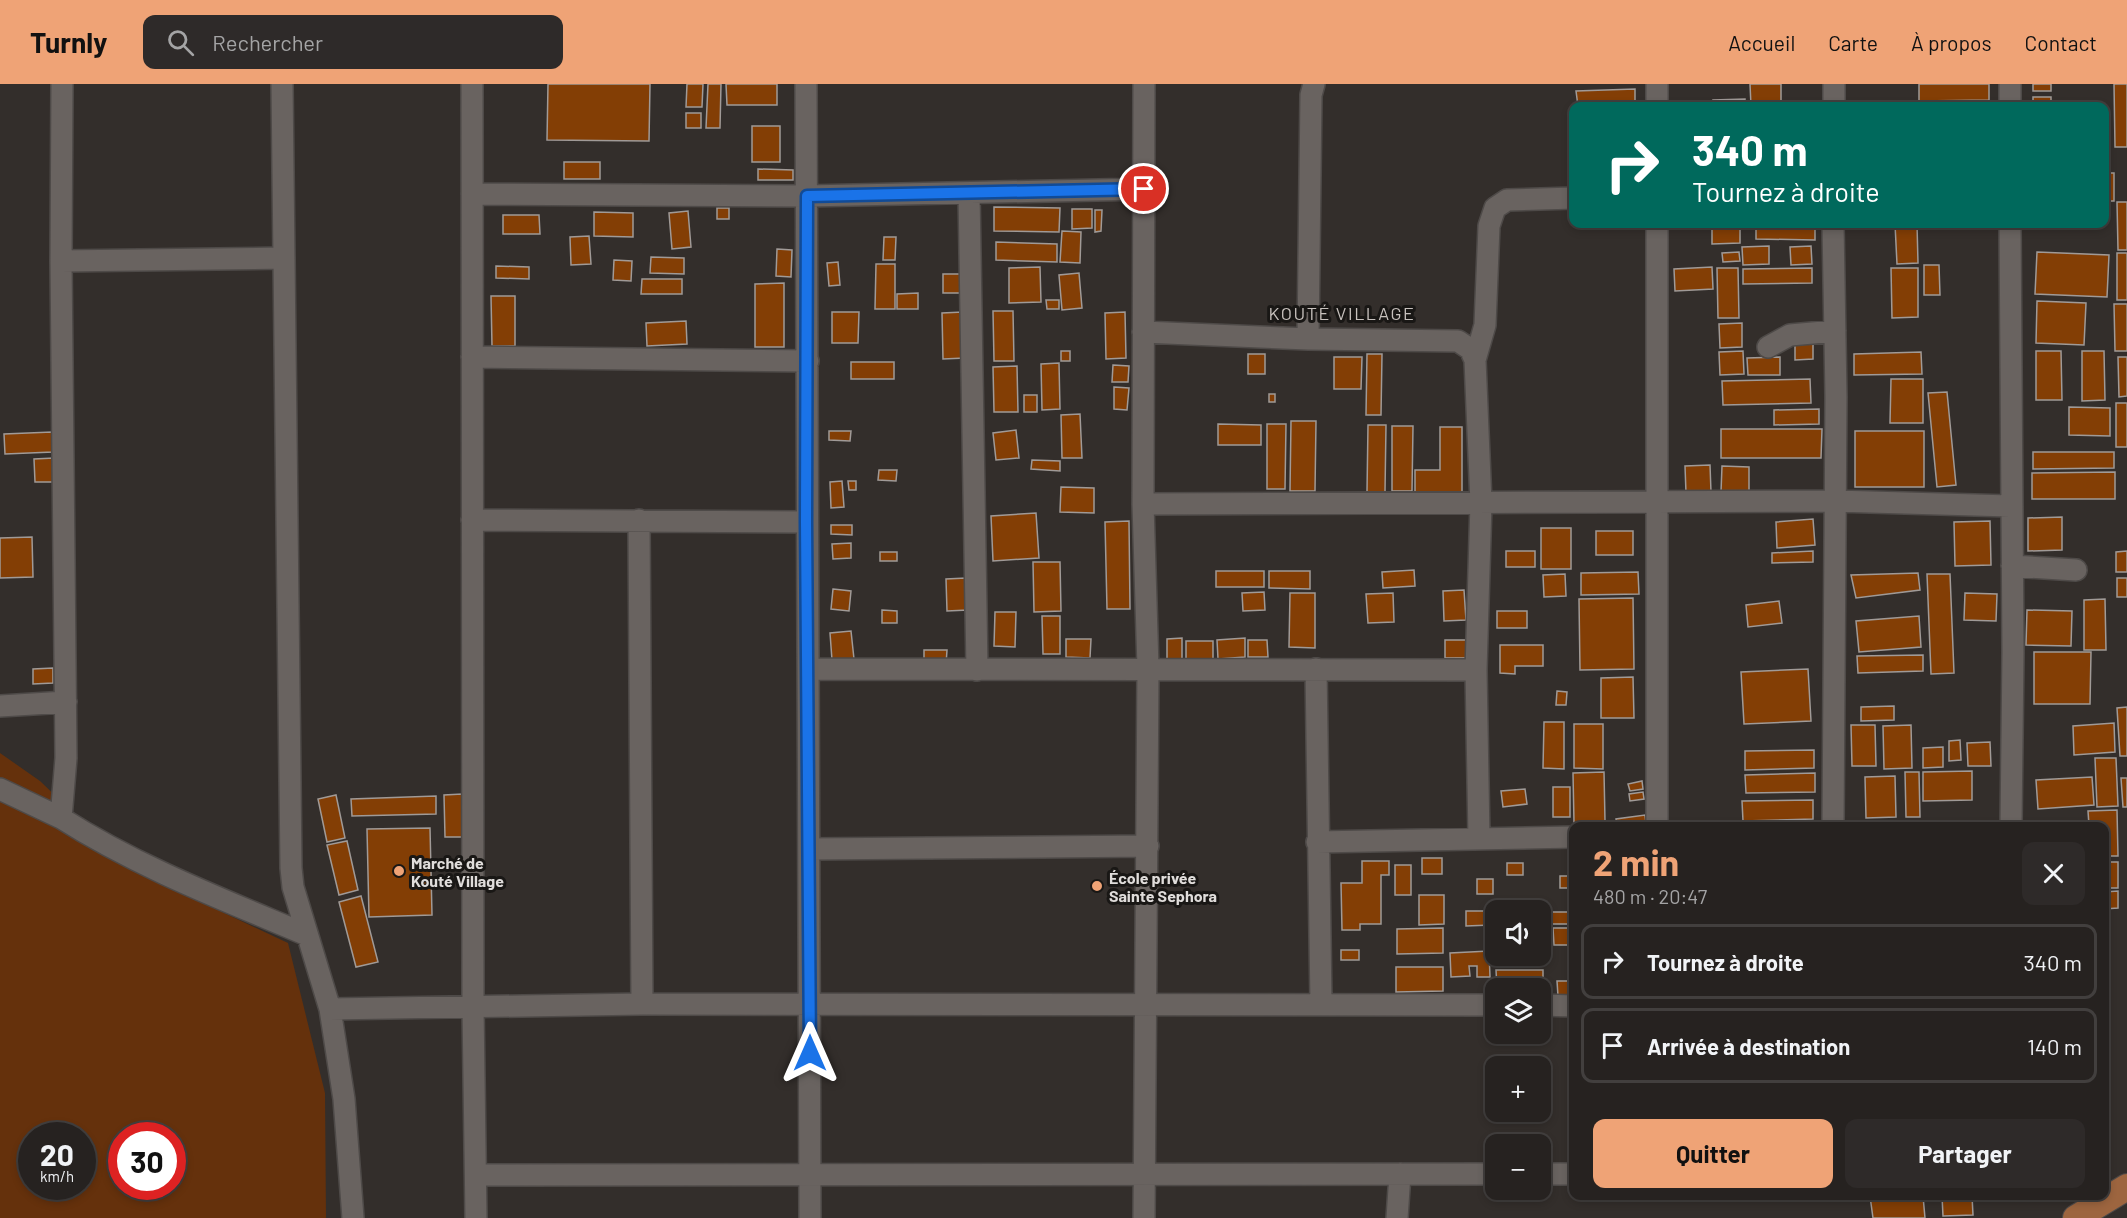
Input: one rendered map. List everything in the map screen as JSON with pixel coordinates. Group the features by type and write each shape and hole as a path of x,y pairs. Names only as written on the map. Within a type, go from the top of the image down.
{"main road":[{"path":"2076,1218 2102,1200"}],"street":[{"path":"61,818 66,758 61,261 62,84"},
{"path":"282,84 291,868 293,887 330,1008 345,1109 353,1218"},
{"path":"472,84 473,1007 476,1218"},
{"path":"806,84 810,1218"},
{"path":"1144,84 1143,504 1148,668 1144,1218"},
{"path":"1308,339 1311,101 1314,84"},
{"path":"1657,84 1657,102"},
{"path":"1833,102 1834,84"},
{"path":"2010,84 2010,102"},
{"path":"472,194 807,196 1144,189"},
{"path":"969,193 977,670"},
{"path":"1479,838 1476,670 1481,503 1475,360 1485,325 1489,226 1495,208 1507,200 1569,198"},
{"path":"1657,228 1658,822"},
{"path":"1833,228 1835,501 1833,822"},
{"path":"2010,228 2011,822"},
{"path":"61,261 284,258"},
{"path":"1768,347 1790,335 1835,331"},
{"path":"1143,332 1308,339 1458,341 1470,349 1475,360"},
{"path":"472,357 808,361"},
{"path":"1143,504 1657,504 1835,501 2010,506"},
{"path":"472,520 806,522"},
{"path":"639,520 642,1004"},
{"path":"2012,567 2076,570"},
{"path":"809,669 1476,670"},
{"path":"1316,669 1321,1003"},
{"path":"0,706 66,702"},
{"path":"0,789 61,818 98,842 307,935"},
{"path":"1317,842 1569,837"},
{"path":"809,849 1148,846"},
{"path":"330,1008 642,1004 1485,1005"},
{"path":"1551,1005 1569,1006"},
{"path":"476,1174 1144,1172 1485,1174"},
{"path":"1397,1218 1400,1174"},
{"path":"1551,1174 1569,1174"}],"shaded area":[{"path":"0,753 40,781 133,870 288,943 325,1093 326,1218 0,1218"}],"building":[{"path":"548,84 650,84 649,141 547,140"},
{"path":"687,84 703,84 702,107 686,107"},
{"path":"708,84 721,84 720,128 706,128"},
{"path":"726,84 777,84 777,105 727,105"},
{"path":"1750,84 1781,84 1781,102 1751,102"},
{"path":"1919,84 1989,84 1989,100 1919,101"},
{"path":"2033,84 2051,84 2051,91 2033,91"},
{"path":"2114,84 2127,84 2127,147 2115,147"},
{"path":"1635,89 1635,102 1577,102 1576,91"},
{"path":"2033,97 2051,97 2051,102 2033,102"},
{"path":"1745,99 1745,102 1713,102 1713,100"},
{"path":"686,113 701,113 701,128 686,128"},
{"path":"752,126 780,126 780,162 752,162"},
{"path":"564,162 600,162 600,179 564,179"},
{"path":"758,169 793,170 793,180 758,180"},
{"path":"2109,173 2114,173 2114,201 2109,201"},
{"path":"2117,202 2127,202 2127,250 2118,250"},
{"path":"994,207 1060,208 1059,232 994,231"},
{"path":"717,208 729,208 729,219 717,219"},
{"path":"1072,209 1092,209 1092,228 1072,229"},
{"path":"1095,210 1102,210 1101,231 1095,232"},
{"path":"688,211 691,247 672,249 669,213"},
{"path":"594,212 633,213 633,237 594,236"},
{"path":"503,215 539,215 540,234 503,234"},
{"path":"1712,228 1740,228 1740,243 1712,244"},
{"path":"1756,228 1815,228 1815,240 1756,239"},
{"path":"1895,228 1917,228 1918,263 1897,264"},
{"path":"1062,231 1081,232 1080,263 1060,262"},
{"path":"589,236 591,264 571,265 570,237"},
{"path":"884,237 896,237 895,260 883,260"},
{"path":"996,242 1057,244 1057,262 996,260"},
{"path":"1769,246 1769,264 1743,265 1742,247"},
{"path":"1811,246 1812,264 1791,265 1790,247"},
{"path":"777,249 792,250 791,277 776,276"},
{"path":"1739,252 1740,261 1723,262 1722,253"},
{"path":"2037,252 2109,255 2107,297 2035,294"},
{"path":"2117,253 2127,253 2127,300 2117,300"},
{"path":"651,257 684,258 684,274 650,273"},
{"path":"614,260 632,261 631,281 613,280"},
{"path":"838,262 840,285 829,286 827,263"},
{"path":"876,264 895,264 895,309 875,309"},
{"path":"1924,265 1939,265 1940,295 1924,295"},
{"path":"496,266 529,267 529,279 496,278"},
{"path":"1040,267 1041,302 1009,303 1009,268"},
{"path":"1712,267 1713,289 1675,291 1674,269"},
{"path":"1717,268 1738,268 1739,318 1718,318"},
{"path":"1812,268 1812,283 1743,284 1743,269"},
{"path":"1891,268 1918,268 1918,317 1892,318"},
{"path":"1079,273 1082,308 1062,310 1059,275"},
{"path":"943,274 965,274 965,293 943,293"},
{"path":"642,279 682,279 682,294 641,294"},
{"path":"784,283 784,347 755,347 755,284"},
{"path":"918,293 918,309 897,309 897,294"},
{"path":"491,296 515,296 515,346 492,346"},
{"path":"1046,300 1059,300 1059,309 1047,309"},
{"path":"2037,301 2086,303 2084,345 2036,343"},
{"path":"2114,304 2127,304 2127,351 2115,351"},
{"path":"993,311 1013,311 1014,361 994,361"},
{"path":"832,312 859,312 858,343 832,343"},
{"path":"963,312 965,358 943,359 942,313"},
{"path":"1125,312 1126,358 1106,359 1105,313"},
{"path":"686,321 687,344 647,346 646,323"},
{"path":"1742,323 1742,347 1720,348 1719,324"},
{"path":"1795,340 1813,340 1813,359 1795,360"},
{"path":"1061,351 1070,351 1070,361 1061,361"},
{"path":"1743,351 1744,374 1720,375 1719,352"},
{"path":"2036,351 2061,351 2062,400 2036,400"},
{"path":"2082,351 2104,351 2105,400 2082,401"},
{"path":"1921,352 1922,374 1854,375 1854,354"},
{"path":"1248,354 1265,354 1265,374 1248,374"},
{"path":"1367,354 1382,354 1381,415 1366,415"},
{"path":"1334,357 1362,357 1361,389 1334,389"},
{"path":"1780,357 1780,375 1748,375 1747,358"},
{"path":"2118,357 2127,357 2127,396 2119,397"},
{"path":"851,362 894,362 894,379 851,379"},
{"path":"1059,363 1060,409 1042,410 1041,364"},
{"path":"1113,365 1129,366 1128,382 1112,382"},
{"path":"1017,366 1018,412 994,412 993,367"},
{"path":"1810,379 1811,403 1723,405 1722,381"},
{"path":"1891,379 1923,379 1923,423 1890,423"},
{"path":"1114,387 1129,388 1127,410 1114,409"},
{"path":"1947,392 1956,485 1937,487 1928,393"},
{"path":"1269,394 1275,394 1275,402 1269,402"},
{"path":"1024,395 1037,395 1037,412 1024,412"},
{"path":"2116,403 2127,403 2127,447 2116,447"},
{"path":"2069,407 2110,408 2110,436 2069,435"},
{"path":"1819,409 1819,424 1774,425 1774,410"},
{"path":"1080,414 1082,458 1062,458 1061,415"},
{"path":"1291,421 1316,421 1315,491 1290,491"},
{"path":"1218,424 1261,425 1261,445 1218,445"},
{"path":"1267,424 1286,424 1285,489 1267,489"},
{"path":"1368,425 1386,425 1385,492 1367,492"},
{"path":"1392,426 1413,426 1412,491 1392,491"},
{"path":"1440,427 1462,427 1462,494 1415,494 1415,470 1440,470"},
{"path":"1721,429 1822,429 1821,458 1721,458"},
{"path":"1016,430 1019,458 996,460 993,433"},
{"path":"829,431 851,431 850,441 829,440"},
{"path":"1855,431 1924,431 1924,487 1855,487"},
{"path":"52,432 53,452 5,454 4,434"},
{"path":"2033,452 2114,452 2114,468 2033,469"},
{"path":"54,458 55,482 35,482 34,459"},
{"path":"1032,460 1060,461 1060,471 1031,469"},
{"path":"1710,465 1711,492 1686,493 1685,466"},
{"path":"1722,466 1749,467 1749,492 1721,492"},
{"path":"879,470 897,470 896,481 878,480"},
{"path":"2115,472 2115,499 2032,499 2032,473"},
{"path":"842,481 844,507 831,508 830,482"},
{"path":"848,481 856,481 856,490 849,490"},
{"path":"1061,487 1094,488 1094,513 1060,512"},
{"path":"1036,513 1039,558 993,561 991,516"},
{"path":"2062,517 2062,550 2028,551 2028,518"},
{"path":"1813,519 1815,545 1777,548 1776,522"},
{"path":"1129,521 1130,609 1107,609 1105,522"},
{"path":"1990,521 1991,565 1955,566 1954,522"},
{"path":"831,525 852,525 852,535 831,534"},
{"path":"1541,528 1571,528 1571,569 1541,569"},
{"path":"1596,531 1633,531 1633,555 1596,555"},
{"path":"32,537 33,577 0,578 0,538"},
{"path":"851,543 851,558 833,559 832,544"},
{"path":"1506,551 1535,551 1535,567 1506,567"},
{"path":"1813,551 1813,562 1772,563 1772,553"},
{"path":"2127,551 2127,572 2116,572 2116,552"},
{"path":"880,552 897,552 897,561 880,561"},
{"path":"1033,562 1060,562 1061,611 1034,612"},
{"path":"1414,570 1415,586 1383,588 1382,572"},
{"path":"1216,571 1264,571 1264,587 1216,587"},
{"path":"1269,571 1310,571 1310,589 1269,588"},
{"path":"1638,572 1639,594 1581,595 1581,573"},
{"path":"1918,573 1920,590 1856,598 1851,575"},
{"path":"1565,574 1566,596 1544,597 1543,575"},
{"path":"1927,574 1950,574 1954,673 1931,674"},
{"path":"966,578 968,610 947,611 946,579"},
{"path":"2117,578 2127,578 2127,597 2117,597"},
{"path":"833,589 851,591 849,611 831,609"},
{"path":"1464,590 1466,620 1444,621 1443,591"},
{"path":"1264,592 1265,610 1243,611 1242,593"},
{"path":"1290,593 1315,593 1315,648 1289,647"},
{"path":"1393,593 1394,622 1368,623 1366,594"},
{"path":"1965,593 1997,594 1996,621 1964,620"},
{"path":"1633,598 1634,669 1580,670 1579,599"},
{"path":"2105,599 2106,650 2084,650 2084,600"},
{"path":"1779,601 1782,623 1748,627 1746,605"},
{"path":"882,610 897,611 897,623 882,623"},
{"path":"2027,610 2072,611 2071,646 2026,645"},
{"path":"1497,611 1527,611 1527,628 1497,628"},
{"path":"995,612 1016,612 1015,647 994,646"},
{"path":"1042,616 1060,616 1060,654 1043,654"},
{"path":"1919,616 1921,647 1859,652 1856,621"},
{"path":"851,631 854,659 832,660 830,633"},
{"path":"1182,638 1182,659 1167,659 1167,639"},
{"path":"1245,638 1245,657 1218,659 1217,640"},
{"path":"1066,639 1091,639 1090,658 1066,657"},
{"path":"1248,640 1267,640 1268,657 1248,657"},
{"path":"1445,640 1468,640 1467,658 1445,658"},
{"path":"1186,641 1213,641 1213,659 1186,659"},
{"path":"1500,645 1543,645 1543,666 1515,666 1515,674 1500,673"},
{"path":"924,650 947,650 946,665 924,664"},
{"path":"2034,652 2091,652 2090,704 2034,704"},
{"path":"1923,655 1923,671 1858,673 1857,656"},
{"path":"53,668 53,683 33,684 33,669"},
{"path":"1808,669 1811,721 1744,724 1741,672"},
{"path":"1633,677 1634,718 1601,718 1601,678"},
{"path":"1557,691 1567,692 1566,705 1556,705"},
{"path":"1894,706 1894,720 1861,721 1861,707"},
{"path":"2127,707 2127,756 2120,756 2117,708"},
{"path":"1544,722 1564,722 1564,769 1543,768"},
{"path":"2114,723 2115,752 2074,755 2073,726"},
{"path":"1574,724 1603,724 1603,769 1574,768"},
{"path":"1851,725 1875,725 1876,766 1852,766"},
{"path":"1911,725 1912,768 1884,769 1883,726"},
{"path":"1960,740 1961,760 1949,761 1949,741"},
{"path":"1990,742 1991,766 1968,766 1967,743"},
{"path":"1943,747 1943,767 1923,768 1923,748"},
{"path":"1814,750 1814,768 1745,770 1745,751"},
{"path":"2095,758 2116,758 2118,806 2097,807"},
{"path":"1972,771 1972,800 1923,801 1923,772"},
{"path":"1604,772 1605,821 1574,822 1573,773"},
{"path":"1905,772 1919,772 1920,817 1906,817"},
{"path":"1815,773 1815,792 1746,793 1745,775"},
{"path":"1895,776 1896,817 1866,818 1865,777"},
{"path":"2092,777 2094,805 2038,809 2036,780"},
{"path":"2121,778 2127,778 2127,807 2123,807"},
{"path":"1642,781 1643,789 1630,791 1628,784"},
{"path":"1553,787 1570,787 1570,817 1553,817"},
{"path":"1525,789 1527,804 1503,807 1501,791"},
{"path":"1643,792 1644,799 1630,801 1629,794"},
{"path":"462,794 462,837 445,837 444,795"},
{"path":"336,795 345,838 327,842 318,799"},
{"path":"436,796 436,814 352,816 351,799"},
{"path":"1813,800 1813,819 1743,821 1742,801"},
{"path":"2117,810 2118,856 2109,856 2109,822 2089,822 2088,811"},
{"path":"1645,815 1646,822 1616,822 1616,819"},
{"path":"430,828 432,915 369,917 367,829"},
{"path":"347,841 358,890 339,895 327,845"},
{"path":"1422,858 1442,858 1442,874 1422,874"},
{"path":"1362,861 1389,861 1389,875 1381,875 1381,924 1360,924 1360,930 1342,930 1341,883 1362,883"},
{"path":"2109,862 2118,862 2118,888 2109,888"},
{"path":"1507,863 1523,863 1523,875 1507,875"},
{"path":"1395,865 1411,865 1411,895 1395,895"},
{"path":"1560,876 1569,876 1569,888 1560,888"},
{"path":"1477,879 1493,879 1493,894 1477,894"},
{"path":"2118,891 2118,908 2109,909 2109,892"},
{"path":"1419,895 1444,895 1444,924 1419,925"},
{"path":"361,896 378,962 356,967 339,902"},
{"path":"1466,911 1485,911 1485,925 1466,926"},
{"path":"1551,912 1569,912 1569,924 1551,924"},
{"path":"1443,928 1443,953 1397,954 1397,929"},
{"path":"1553,928 1569,928 1569,945 1554,945"},
{"path":"1341,950 1359,950 1359,960 1341,960"},
{"path":"1485,951 1485,966 1490,966 1490,977 1477,977 1477,966 1469,966 1470,976 1451,977 1450,953"},
{"path":"1396,967 1443,967 1443,991 1396,992"},
{"path":"1496,970 1543,970 1543,978 1496,978"},
{"path":"1557,981 1569,981 1569,996 1558,996"},
{"path":"2109,1023 2110,1105 2109,1105"},
{"path":"1871,1200 1923,1200 1925,1218 1873,1218"},
{"path":"1942,1200 1972,1200 1973,1215 1943,1216"}],"place":[{"name":"Marché de Kouté Village","path":"399,871"},
{"name":"École privée Sainte Sephora","path":"1097,886"}],"district":[{"name":"KOUTÉ VILLAGE","path":"1342,313"}],"route":[{"path":"810,1053 809,669 806,522 807,196 1144,189"}]}
